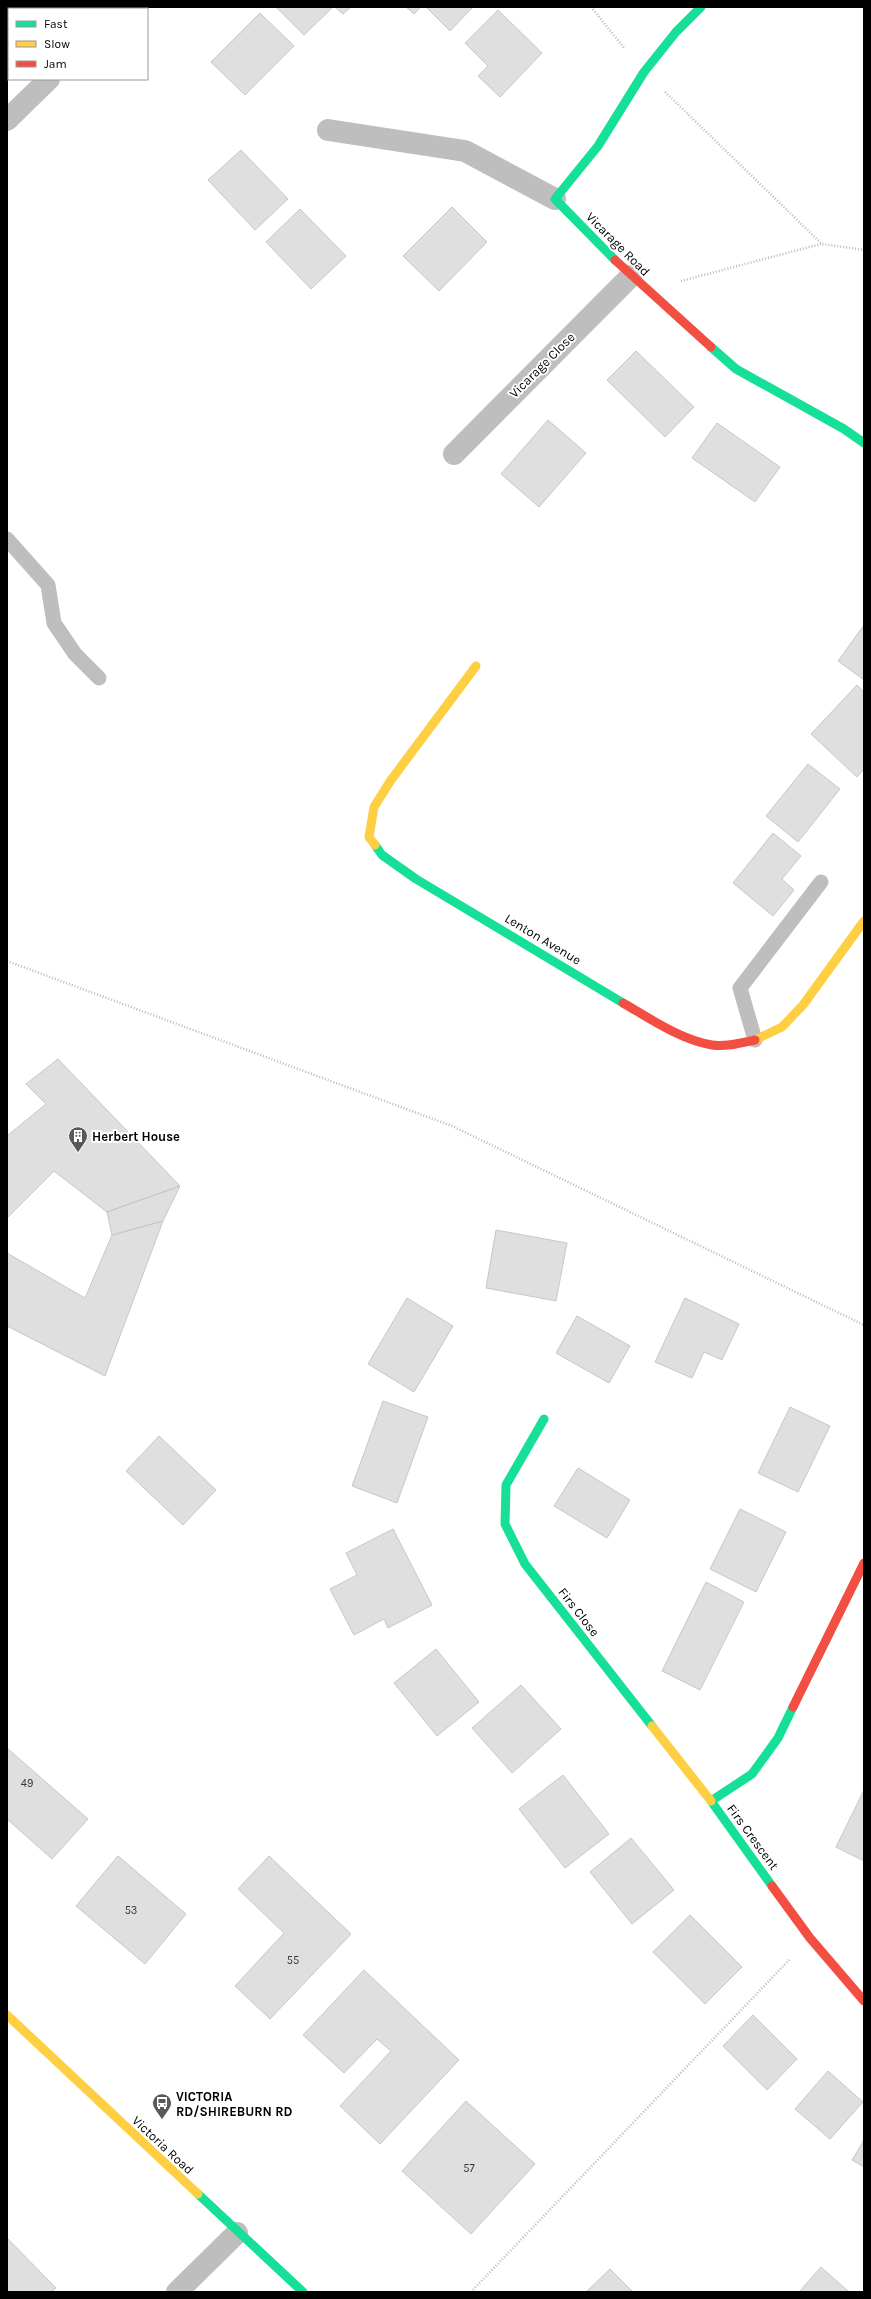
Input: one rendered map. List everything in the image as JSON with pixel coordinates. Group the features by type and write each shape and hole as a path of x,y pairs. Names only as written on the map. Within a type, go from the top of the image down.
{"street":[{"path":"328,130 465,151 554,199 598,146 644,72 676,32 701,7"},
{"path":"7,120 48,80"},
{"name":"Vicarage Road","path":"554,199 639,283 736,369 864,443"},
{"name":"Vicarage Close","path":"454,454 639,283"},
{"name":"Lenton Avenue","path":"476,666 391,780 374,807 370,837 382,855 430,887 632,1008 686,1037 712,1045 732,1045 755,1040 782,1027 803,1005 864,921"},
{"name":"Firs Close","path":"544,1419 506,1485 505,1524 525,1564 711,1801"},
{"name":"Firs Crescent","path":"864,1563 778,1738 752,1774 711,1801 810,1938 864,2001"},
{"name":"Victoria Road","path":"7,2016 237,2233 303,2292"},
{"path":"177,2292 237,2233"}],"lane":[{"path":"7,539 48,585 54,623 75,654 99,678"},
{"path":"755,1040 740,988 821,882"}],"path":[{"path":"591,7 644,72 822,244"},
{"path":"639,283 822,244 864,250"},
{"path":"7,961 452,1126 864,1325"},
{"path":"471,2292 810,1938"}],"building":[{"path":"276,7 333,7 304,35"},
{"path":"335,7 351,7 343,14"},
{"path":"406,7 421,7 414,14"},
{"path":"426,7 473,7 450,31"},
{"path":"498,10 542,53 500,97 478,76 488,66 465,43"},
{"path":"260,13 294,46 245,95 211,62"},
{"path":"241,150 288,199 255,230 208,180"},
{"path":"452,207 487,242 439,291 403,256"},
{"path":"300,209 346,256 311,289 266,242"},
{"path":"636,351 694,407 665,437 607,380"},
{"path":"548,420 586,453 539,507 501,474"},
{"path":"717,423 780,467 755,502 692,458"},
{"path":"864,625 864,680 838,661"},
{"path":"857,685 864,692 864,769 857,777 811,734"},
{"path":"808,764 840,789 798,842 766,816"},
{"path":"773,833 801,856 782,879 794,890 773,916 733,883"},
{"name":"Herbert House","path":"58,1059 180,1186 107,1212 54,1171 7,1218 7,1136 46,1104 26,1084"},
{"path":"180,1186 163,1221 112,1235 107,1212"},
{"path":"163,1221 105,1376 7,1326 7,1253 85,1298 112,1235"},
{"path":"496,1230 567,1243 556,1301 486,1288"},
{"path":"407,1298 453,1326 414,1392 368,1364"},
{"path":"685,1298 739,1324 722,1360 704,1352 692,1378 655,1362"},
{"path":"577,1316 630,1346 609,1383 556,1353"},
{"path":"383,1401 428,1417 397,1503 352,1486"},
{"path":"790,1407 830,1426 798,1492 758,1473"},
{"path":"159,1436 216,1490 183,1525 126,1471"},
{"path":"578,1468 630,1500 607,1538 554,1506"},
{"path":"740,1509 786,1532 756,1592 710,1569"},
{"path":"393,1529 432,1605 388,1628 384,1619 354,1635 330,1589 357,1575 346,1553"},
{"path":"706,1582 744,1602 700,1690 662,1671"},
{"path":"436,1649 479,1702 437,1736 394,1683"},
{"path":"521,1685 561,1729 512,1773 472,1728"},
{"path":"7,1748 88,1819 52,1859 7,1819"},
{"path":"563,1775 609,1834 565,1868 519,1809"},
{"path":"864,1790 864,1861 836,1847"},
{"path":"631,1838 674,1890 632,1924 590,1872"},
{"path":"118,1856 186,1914 145,1964 76,1906"},
{"path":"269,1856 351,1934 270,2019 235,1986 284,1933 238,1889"},
{"path":"690,1915 742,1967 705,2004 653,1952"},
{"path":"364,1970 459,2060 380,2144 340,2106 391,2051 377,2039 344,2073 303,2035"},
{"path":"753,2015 797,2059 767,2090 723,2046"},
{"path":"828,2071 863,2102 830,2139 795,2109"},
{"path":"466,2101 535,2164 471,2234 402,2171"},
{"path":"864,2140 864,2167 852,2160"},
{"path":"7,2238 56,2288 51,2292 7,2292"},
{"path":"821,2267 849,2292 799,2292"},
{"path":"610,2269 633,2292 586,2292"}],"traffic: fast":[{"path":"615,260 555,199 598,146 644,72 676,32 701,7"},
{"path":"711,347 736,369 844,429 864,443"},
{"path":"375,845 382,855 416,879 623,1003"},
{"path":"544,1419 506,1485 505,1524 525,1564 652,1726"},
{"path":"772,1886 711,1801 752,1774 778,1738 793,1707"},
{"path":"198,2194 303,2292"}],"traffic: slow":[{"path":"375,845 369,837 374,807 391,780 476,666"},
{"path":"755,1040 782,1027 803,1005 864,921"},
{"path":"652,1726 711,1801"},
{"path":"7,2015 198,2194"}],"traffic: jam":[{"path":"615,260 711,347"},
{"path":"623,1003 666,1028 700,1042 712,1045 723,1045 755,1040"},
{"path":"793,1707 864,1563"},
{"path":"772,1886 810,1938 864,2001"}],"place":[{"name":"Herbert House","path":"78,1153"},
{"name":"VICTORIA RD/SHIREBURN RD","path":"162,2120"}]}
